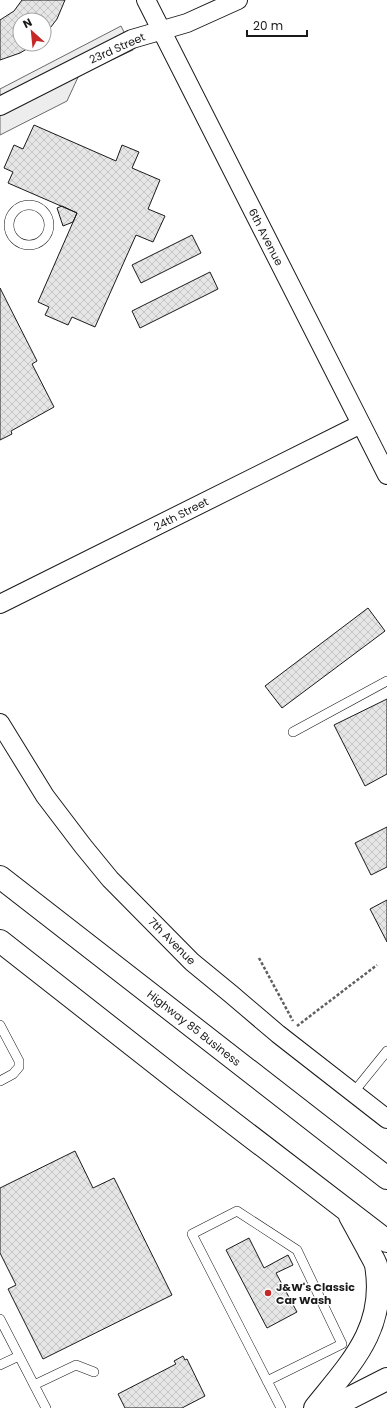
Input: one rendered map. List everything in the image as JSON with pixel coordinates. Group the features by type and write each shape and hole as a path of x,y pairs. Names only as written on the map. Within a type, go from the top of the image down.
{"main road":[{"name":"Highway 85 Business","path":"0,877 387,1178"},
{"path":"0,941 182,1084 387,1241"},
{"path":"315,1408 360,1352 376,1320 379,1289 376,1264 347,1210"},
{"path":"343,1405 387,1379"}],"street":[{"name":"6th Avenue","path":"146,0 387,475"},
{"name":"23rd Street","path":"0,106 132,39 187,23 238,0"},
{"name":"24th Street","path":"0,604 361,424"},
{"name":"7th Avenue","path":"0,723 45,796 110,879 192,962 278,1034 387,1119"}],"lane":[{"path":"35,205 42,209 47,215 49,230 45,237 39,242 31,245 24,244 16,241 12,235 9,227 10,219 19,207 35,205"},
{"path":"293,732 387,681"},
{"path":"0,1025 19,1061 19,1067 13,1074 0,1081"},
{"path":"353,1092 387,1051"},
{"path":"267,1381 342,1344 297,1250 237,1210 192,1234 267,1381 281,1408"},
{"path":"0,1319 46,1408"},
{"path":"0,1365 19,1356"},
{"path":"34,1385 76,1364 94,1372"}],"path":[{"path":"259,958 296,1026 377,965"}],"shaded area":[{"path":"121,26 133,50 79,75 67,101 0,135 0,89"}],"building":[{"path":"22,0 65,0 57,19 52,26 52,12 12,12"},
{"path":"12,12 12,52 22,52 0,60 0,20"},
{"path":"34,125 116,161 122,145 139,152 132,168 160,180 148,209 165,216 153,242 136,235 95,327 72,317 68,325 45,315 49,307 38,302 77,213 8,183 13,172 4,168 14,145 23,149"},
{"path":"62,206 77,213 73,222 63,226 57,208"},
{"path":"192,235 201,253 141,283 132,265"},
{"path":"210,272 218,289 140,328 132,311"},
{"path":"0,288 37,361 32,364 54,407 11,431 12,434 0,440"},
{"path":"368,608 385,631 282,708 265,686"},
{"path":"387,699 387,774 365,786 334,725"},
{"path":"387,827 387,867 371,875 355,843"},
{"path":"387,900 387,942 370,909"},
{"path":"75,1151 93,1188 114,1178 172,1295 43,1359 8,1289 16,1285 0,1253 0,1188"},
{"name":"J&W's Classic Car Wash","path":"249,1238 264,1268 288,1255 293,1265 276,1273 297,1312 267,1328 226,1250"},
{"path":"183,1356 185,1360 187,1359 205,1396 182,1408 125,1408 118,1394 176,1364 174,1361"}],"place":[{"name":"J&W's Classic Car Wash","path":"268,1293"}]}
